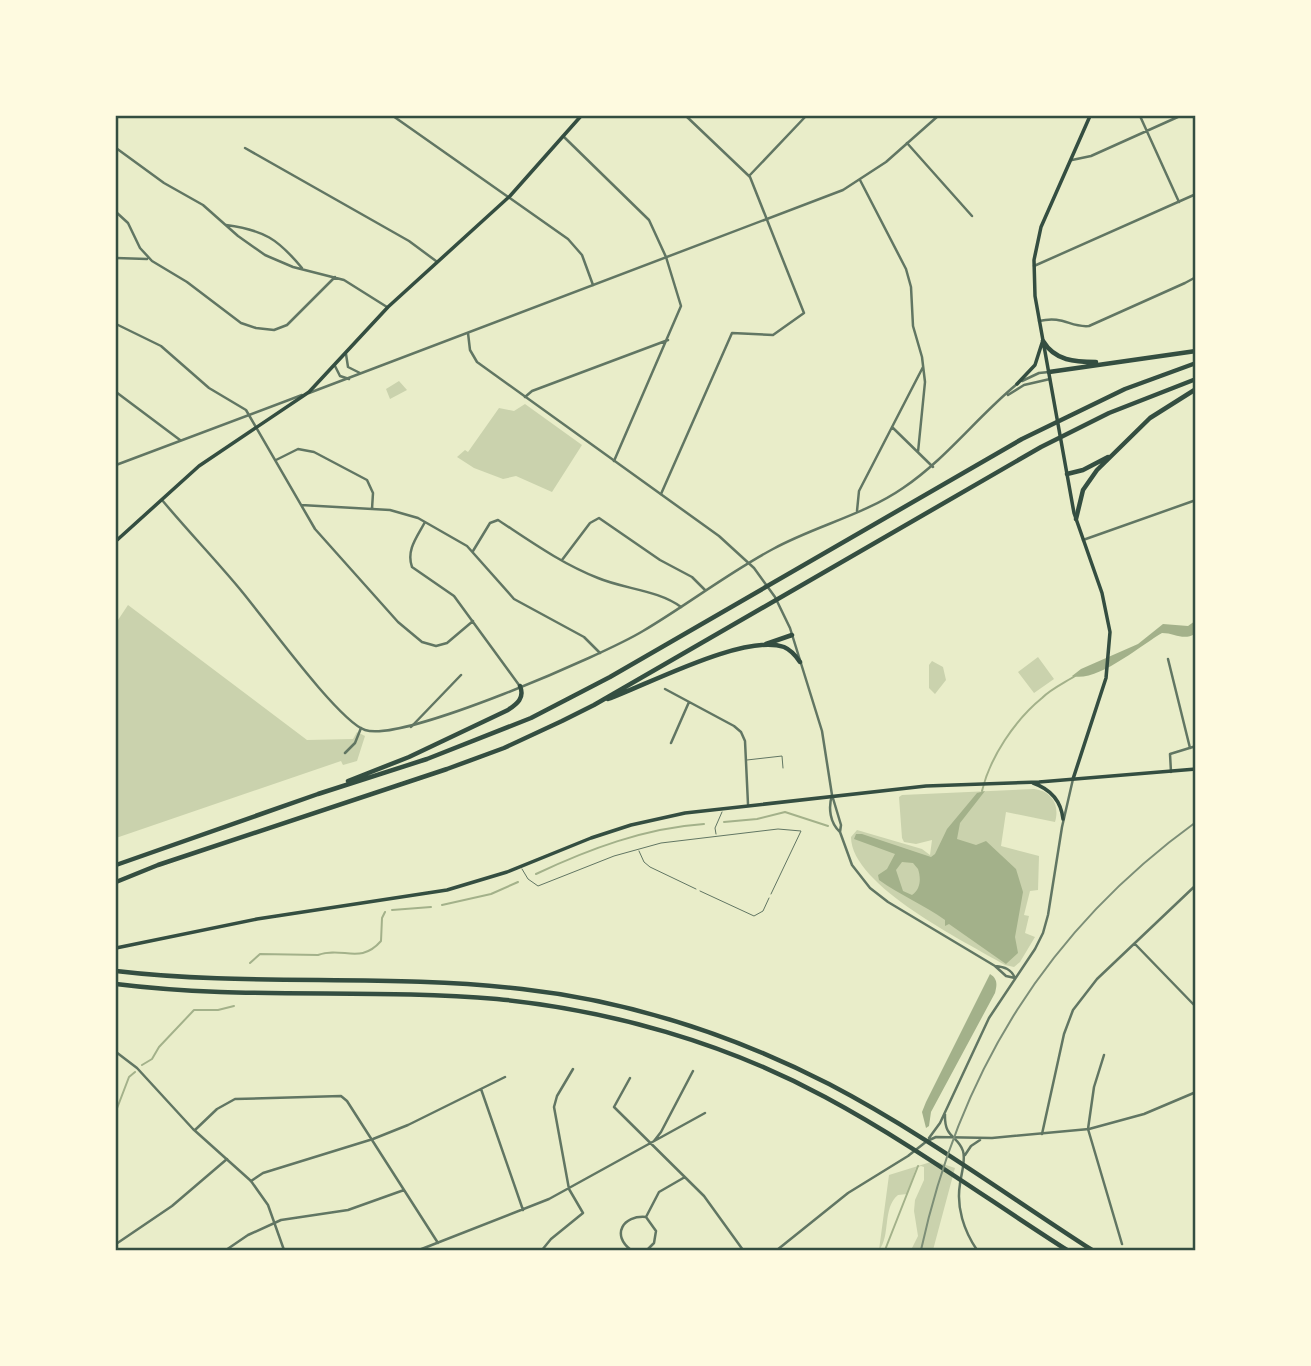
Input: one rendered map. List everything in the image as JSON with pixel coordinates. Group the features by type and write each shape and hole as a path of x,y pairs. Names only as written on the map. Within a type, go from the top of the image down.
{"highway":[{"path":"1043,341 1048,350 1068,360 1111,363"},
{"path":"1049,372 1195,351"},
{"path":"116,864 318,793 460,747 552,708 1045,426 1138,384 1195,363"},
{"path":"594,705 1048,443 1072,430 1195,379"},
{"path":"1076,519 1086,484 1119,448 1156,414 1195,390"},
{"path":"1067,474 1091,467 1119,448"},
{"path":"758,646 792,635"},
{"path":"116,882 192,853 465,763 699,661 731,651 775,645 785,648 800,662"},
{"path":"318,793 408,757 508,710 520,700 520,686"},
{"path":"116,971 204,978 477,985 526,989 611,1005 688,1025 773,1058 837,1089 908,1130 1093,1251"},
{"path":"116,984 209,992 481,998 583,1012 664,1032 748,1062 810,1089 898,1140 1067,1251"}],"main road":[{"path":"116,541 199,466 306,394 388,307 510,197 581,116"},
{"path":"1073,779 1107,669 1110,632 1107,614 1076,519 1035,296 1034,266 1041,227 1090,116"},
{"path":"1017,384 1035,365 1043,341"},
{"path":"116,948 257,919 447,890 521,867 591,838 631,825 685,813 926,786 1031,782 1195,769"},
{"path":"1031,782 1052,794 1061,808 1063,819"}],"street":[{"path":"393,116 573,244 582,256 593,285"},
{"path":"661,495 732,333 773,335 804,313 749,176 686,116"},
{"path":"749,176 806,116"},
{"path":"116,465 249,414 351,379 360,373 827,197 860,180 938,116"},
{"path":"1140,116 1179,202"},
{"path":"1069,161 1091,156 1181,116"},
{"path":"563,135 645,216 666,257 681,306 614,461"},
{"path":"907,143 972,216"},
{"path":"116,148 164,183 200,203 265,256 304,270 335,277 388,307"},
{"path":"245,148 409,241 436,261"},
{"path":"860,180 909,277 913,297 913,326 923,367 925,391 918,452"},
{"path":"1034,266 1195,194"},
{"path":"116,212 128,223 140,248 152,261 187,282 241,323 264,330 279,329 291,322 335,277"},
{"path":"226,225 270,236 284,247 304,270"},
{"path":"116,258 152,261"},
{"path":"1040,321 1057,318 1084,327 1089,326 1185,284 1195,277"},
{"path":"116,324 161,346 209,388 238,404 249,414 300,505 326,543 398,622 422,642 444,645 473,621"},
{"path":"468,334 474,359 723,539 757,572 775,597 792,635 823,736 832,795 841,825 840,832"},
{"path":"526,397 531,391 668,340"},
{"path":"346,354 348,367 360,373"},
{"path":"335,366 340,376 351,379"},
{"path":"858,512 858,493 923,367"},
{"path":"161,499 221,566 327,696 361,728 378,732 411,727 520,686 600,653 642,632 749,563 790,541 892,496 933,467 1017,384 1039,373 1049,372"},
{"path":"994,405 1018,387 1050,379"},
{"path":"116,392 180,440"},
{"path":"892,426 933,467"},
{"path":"276,460 300,449 338,464 369,482 373,494 372,509"},
{"path":"1083,540 1195,500"},
{"path":"300,505 402,512 425,522 473,551 514,599 584,637 600,653"},
{"path":"562,560 590,523 599,518 667,564 692,577 706,591"},
{"path":"473,551 488,525 497,519 529,541 594,577 670,600 681,607"},
{"path":"425,522 411,548 411,565 417,572 454,596 520,686"},
{"path":"1168,659 1190,748"},
{"path":"411,727 461,675"},
{"path":"665,689 739,730 744,738 748,806"},
{"path":"671,743 690,702"},
{"path":"345,753 355,743 361,728"},
{"path":"1171,772 1170,754 1195,747"},
{"path":"777,1251 848,1193 908,1156 927,1141 937,1128 987,1022 1035,949 1045,927 1063,819 1073,779"},
{"path":"832,795 828,805 835,827 840,832 852,865 874,892 995,967 1003,967 1012,972 1015,978"},
{"path":"1042,1134 1064,1034 1071,1014 1095,981 1195,885"},
{"path":"1135,944 1195,1007"},
{"path":"116,1052 137,1068 195,1130 251,1181 265,1199 284,1251"},
{"path":"1104,1055 1094,1087 1088,1129 1122,1244"},
{"path":"542,1251 551,1239 582,1216 582,1208 569,1189 554,1107 558,1093 573,1069"},
{"path":"651,1143 661,1132 693,1071"},
{"path":"251,1181 263,1173 372,1140 505,1077"},
{"path":"630,1078 614,1107 707,1200 743,1251"},
{"path":"481,1089 523,1210"},
{"path":"927,1141 936,1137 982,1138 1088,1129 1152,1112 1195,1092"},
{"path":"195,1130 217,1109 234,1099 337,1095 346,1101 438,1244"},
{"path":"945,1112 945,1127 962,1148 964,1158"},
{"path":"419,1251 569,1189 705,1113"},
{"path":"977,1251 968,1236 958,1192 964,1158 969,1148 982,1138"},
{"path":"116,1244 172,1206 228,1159"},
{"path":"646,1217 659,1192 685,1177"},
{"path":"226,1251 248,1235 291,1217 348,1210 404,1190"},
{"path":"631,1251 622,1241 622,1227 631,1219 646,1217"},
{"path":"646,1217 657,1234 647,1251"}],"lane":[{"path":"746,760 782,756 783,768"},
{"path":"717,836 715,828 724,808"},
{"path":"521,867 528,880 538,886 661,843 778,829 802,831 771,894"},
{"path":"639,849 650,867 696,889"},
{"path":"700,891 754,916 763,911 769,898"}],"shaded area":[{"path":"399,381 407,390 390,399 386,389"},
{"path":"525,404 582,445 552,492 516,476 503,479 474,468 457,457 465,450 468,452 499,408 514,411"},
{"path":"128,605 307,740 353,739 357,732 365,736 357,761 343,765 341,761 116,838 116,623"},
{"path":"1195,621 1195,634 1191,636 1162,633 1106,669 1082,677 1072,676 1081,669 1138,644 1163,624 1188,626"},
{"path":"1038,657 1054,679 1034,693 1018,672"},
{"path":"932,661 943,667 946,680 935,694 929,688 929,665"},
{"path":"1034,789 1046,793 1053,800 1055,822 1006,812 1001,846 1039,856 1038,890 1030,891 1024,915 1029,916 1025,933 1035,937 1014,967 1005,965 913,911 889,893 856,856 851,837 857,830 922,849 930,855 932,840 916,844 904,842 902,838 899,797 902,795"},
{"path":"985,791 960,823 957,839 976,845 986,841 1016,869 1023,892 1015,937 1018,953 1006,964 949,924 945,926 945,920 879,880 878,875 887,869 895,854 854,839 856,834 862,834 931,857 947,829 977,793","holes":["902,862 913,863 918,869 920,880 919,887 912,895 903,891 896,870"]},
{"path":"990,974 996,982 995,993 931,1112 929,1126 926,1128 922,1112 926,1102"},
{"path":"934,1161 955,1168 933,1250 911,1250 918,1236 914,1211 915,1200 924,1180 924,1167 921,1166 916,1168 907,1194 898,1195 890,1207 885,1237 879,1250 889,1175"}],"waterway":[{"path":"982,791 997,752 1013,728 1053,689 1075,676"},
{"path":"724,822 757,819 785,812 828,826"},
{"path":"536,874 618,841 660,830 704,824"},
{"path":"442,905 491,894 518,882"},
{"path":"392,910 431,907"},
{"path":"250,963 260,954 366,952 381,941 382,918 385,912"},
{"path":"142,1065 152,1059 159,1047 194,1010 218,1010 234,1006"},
{"path":"116,1111 129,1077 135,1072"},
{"path":"885,1250 918,1166"}],"railway":[{"path":"921,1250 938,1185 959,1123 986,1065 1017,1010 1054,958 1096,909 1143,864 1196,822"}]}
